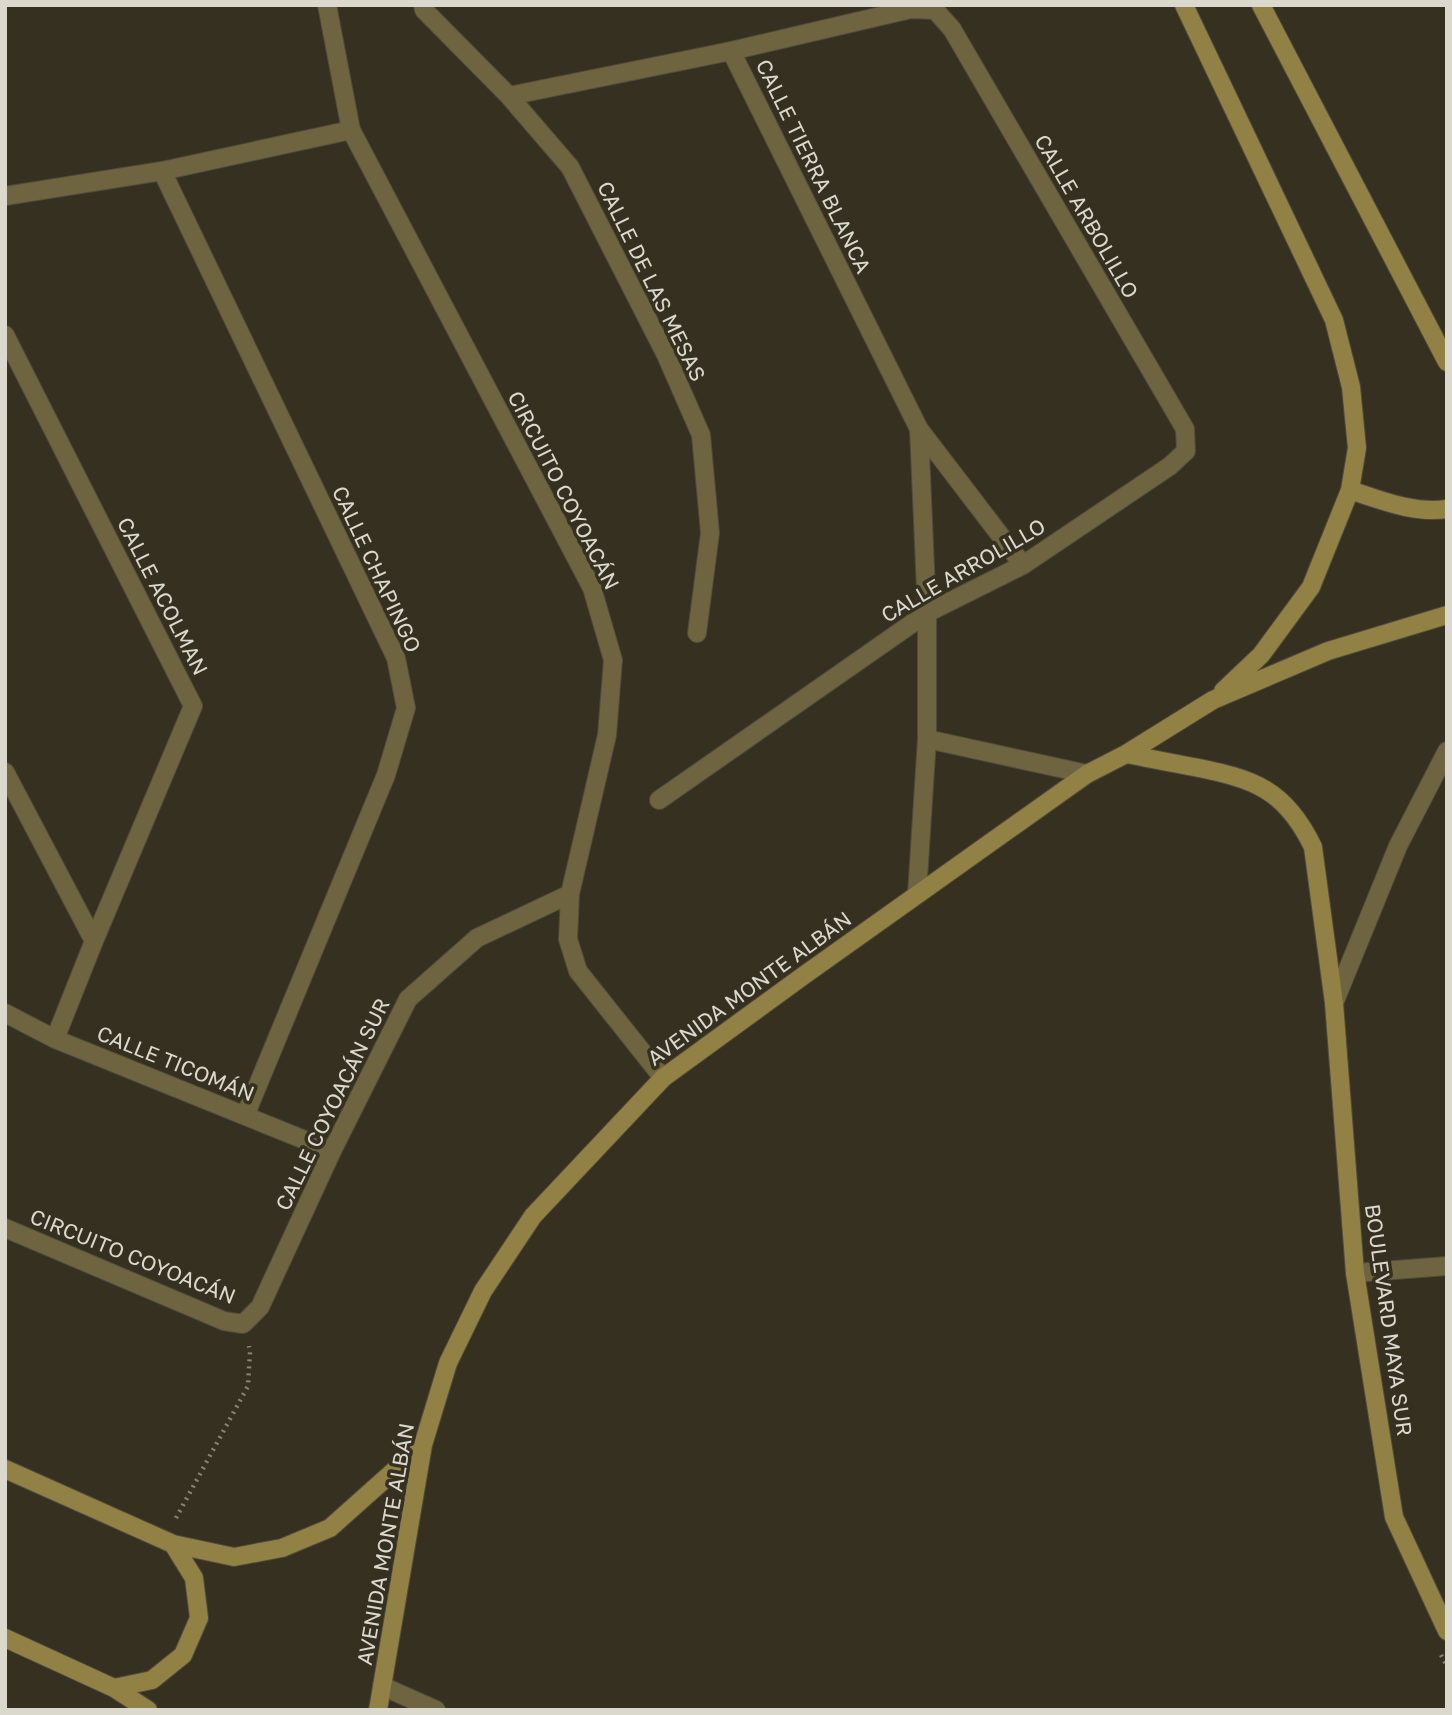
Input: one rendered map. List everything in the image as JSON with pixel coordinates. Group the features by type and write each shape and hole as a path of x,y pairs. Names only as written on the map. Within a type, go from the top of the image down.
{"street":[{"name":"CIRCUITO COYOACÁN","path":"327,5 351,130 592,588 613,660 607,735 570,894 568,939 578,971 663,1078"},
{"name":"CALLE DE LAS MESAS","path":"423,5 424,10 509,96 570,167 666,355 701,435 710,533 697,633"},
{"path":"1184,5 1334,320 1351,387 1357,448 1350,490 1311,587 1261,655 1213,699"},
{"path":"1261,5 1447,362"},
{"name":"CALLE ARBOLILLO","path":"731,51 911,9 935,10 952,29 1185,429 1186,451"},
{"name":"CALLE TIERRA BLANCA","path":"509,96 731,51 919,429 1023,565"},
{"path":"5,196 162,171 351,130"},
{"name":"CALLE CHAPINGO","path":"162,171 396,658 406,708 386,775 245,1116"},
{"name":"CALLE ACOLMAN","path":"5,335 193,706 55,1039"},
{"name":"CALLE TIERRA BLANCA","path":"916,894 927,739 927,613 919,429"},
{"name":"CALLE ARROLILLO","path":"659,800 927,613 1023,565 1170,466 1186,451"},
{"path":"1350,490 1406,508 1447,509"},
{"name":"AVENIDA MONTE ALBÁN","path":"378,1710 423,1445 448,1363 483,1291 533,1216 663,1078 916,894 1087,774 1125,754 1213,699 1328,651 1447,615"},
{"path":"927,739 1087,774"},
{"name":"BOULEVARD MAYA SUR","path":"1334,1003 1398,846 1447,751"},
{"name":"BOULEVARD MAYA SUR","path":"1125,754 1233,775 1256,784 1291,811 1304,828 1313,847 1334,1003 1355,1273 1394,1517 1447,1631"},
{"path":"5,772 94,941"},
{"name":"CALLE COYOACÁN SUR","path":"243,1324 260,1307 332,1151 408,999 477,938 570,894"},
{"name":"CALLE TICOMÁN","path":"5,1013 55,1039 332,1151"},
{"name":"CIRCUITO COYOACÁN","path":"5,1228 224,1321 243,1324"},
{"path":"1355,1273 1447,1266"},
{"path":"5,1469 169,1542 234,1557 282,1548 330,1528 423,1445"},
{"path":"114,1688 152,1680 183,1655 199,1618 194,1578 169,1542"},
{"path":"5,1638 114,1688 148,1710"},
{"path":"382,1686 436,1710"}],"path":[{"path":"169,1542 248,1385 250,1352 243,1324"}]}
